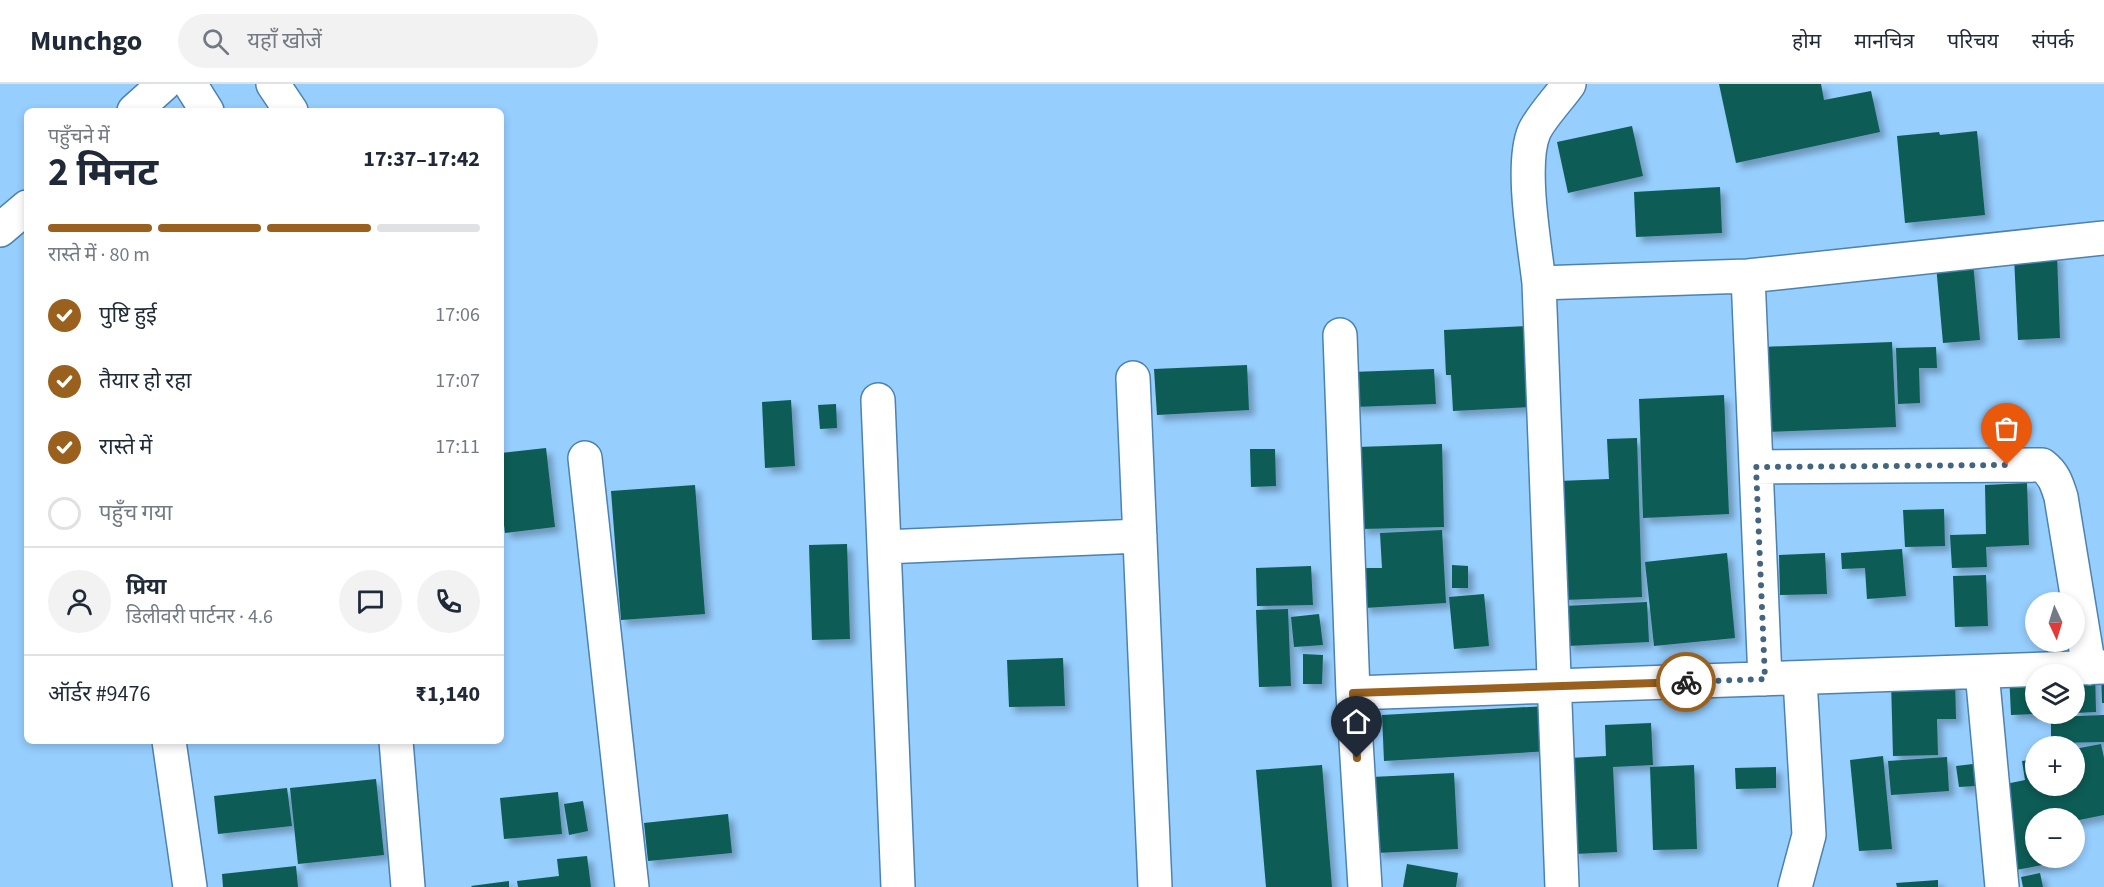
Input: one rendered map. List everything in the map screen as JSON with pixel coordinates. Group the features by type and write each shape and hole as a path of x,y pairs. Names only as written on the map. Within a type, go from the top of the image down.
{"street":[{"path":"137,108 164,84"},
{"path":"190,84 205,108"},
{"path":"273,84 289,108"},
{"path":"1562,887 1539,283 1528,157 1534,132 1569,84"},
{"path":"0,230 24,210"},
{"path":"1539,283 1748,276 2104,238"},
{"path":"1748,276 1765,679"},
{"path":"1340,335 1353,693 1365,887"},
{"path":"1133,378 1155,887"},
{"path":"878,400 898,887"},
{"path":"585,458 632,887"},
{"path":"1353,693 2096,668 2061,497 2051,472 2042,465 1756,467"},
{"path":"884,547 1140,536"},
{"path":"1982,672 2002,887"},
{"path":"1795,887 1809,834 1800,679"},
{"path":"169,744 190,887"},
{"path":"396,744 408,887"}],"building":[{"path":"1719,84 1821,84 1824,100 1871,91 1880,132 1736,163"},
{"path":"1632,126 1643,176 1568,193 1557,142"},
{"path":"1977,131 1985,215 1905,223 1897,136"},
{"path":"1720,187 1722,233 1636,237 1634,192"},
{"path":"2057,254 2060,338 2018,340 2014,256"},
{"path":"1973,262 1980,340 1943,343 1936,265"},
{"path":"1528,326 1532,407 1453,411 1451,375 1446,375 1444,330"},
{"path":"1892,342 1896,427 1766,432 1762,347"},
{"path":"1936,347 1937,368 1919,368 1920,403 1898,404 1896,348"},
{"path":"1247,365 1249,410 1157,415 1154,369"},
{"path":"1434,369 1436,404 1353,407 1352,372"},
{"path":"1724,395 1729,514 1643,518 1639,399"},
{"path":"791,400 795,466 765,468 762,402"},
{"path":"836,404 837,428 820,429 818,405"},
{"path":"1637,438 1642,597 1563,600 1559,481 1609,479 1607,439"},
{"path":"1442,444 1444,527 1361,529 1359,447"},
{"path":"546,448 555,527 505,533 504,453"},
{"path":"1250,449 1275,449 1276,486 1251,487"},
{"path":"2027,483 2029,545 1986,547 1987,567 1952,568 1950,535 1986,534 1985,485"},
{"path":"695,485 705,614 621,620 611,491"},
{"path":"1944,509 1945,546 1905,547 1903,510"},
{"path":"1442,530 1446,603 1364,608 1362,568 1382,568 1380,533"},
{"path":"847,544 850,639 812,640 809,545"},
{"path":"1902,549 1906,596 1867,599 1865,568 1842,569 1841,553"},
{"path":"1727,553 1735,638 1654,646 1645,562"},
{"path":"1825,553 1827,594 1780,595 1779,555"},
{"path":"1452,565 1468,566 1468,588 1452,588"},
{"path":"1311,566 1313,605 1257,606 1256,568"},
{"path":"1986,575 1988,626 1955,627 1953,576"},
{"path":"1484,594 1489,646 1454,649 1449,597"},
{"path":"1647,602 1649,642 1567,646 1564,606"},
{"path":"1288,609 1291,686 1259,687 1256,610"},
{"path":"1319,614 1323,645 1294,647 1291,617"},
{"path":"1303,654 1323,655 1322,684 1303,684"},
{"path":"1063,658 1065,706 1009,707 1007,660"},
{"path":"2085,669 2095,669 2096,712 2085,712"},
{"path":"2025,671 2025,714 2011,715 2009,672"},
{"path":"2101,672 2104,672 2104,703 2102,703"},
{"path":"1955,678 1956,719 1937,719 1938,755 1893,756 1891,680"},
{"path":"1547,706 1550,751 1384,761 1382,715"},
{"path":"2104,715 2104,742 2085,742 2085,736 2051,736 2051,724 2085,724 2085,716"},
{"path":"1651,723 1653,765 1613,767 1617,852 1574,854 1570,758 1606,756 1605,725"},
{"path":"2101,744 2104,758 2104,815 2085,819 2085,808 2025,808 2027,868 2016,870 2001,785 2025,780 2025,796 2085,796 2085,747"},
{"path":"1883,756 1892,849 1859,851 1850,760"},
{"path":"1947,757 1949,791 1891,795 1888,761"},
{"path":"2022,761 2025,761 2025,780"},
{"path":"1973,764 1975,786 1959,787 1956,766"},
{"path":"1322,765 1332,887 1266,887 1256,770"},
{"path":"1694,765 1697,849 1653,850 1650,767"},
{"path":"1776,767 1776,788 1736,789 1735,768"},
{"path":"1454,773 1458,849 1376,853 1372,777"},
{"path":"376,779 384,855 298,864 290,788"},
{"path":"287,788 292,826 218,834 214,796"},
{"path":"558,792 562,834 504,839 500,798"},
{"path":"583,801 588,831 569,835 564,804"},
{"path":"728,814 732,853 648,861 644,823"},
{"path":"587,856 591,887 518,887 517,881 559,876 557,859"},
{"path":"1407,864 1458,873 1456,887 1403,887"},
{"path":"296,866 298,887 223,887 222,874"},
{"path":"2040,873 2043,887 2023,887 2021,877"},
{"path":"1938,880 1938,887 1897,887 1896,883"},
{"path":"509,881 509,887 471,886"}],"way so far":[{"path":"1686,682 1765,679 1756,467 2007,465"}],"route":[{"path":"1357,758 1353,693 1686,682"}]}
